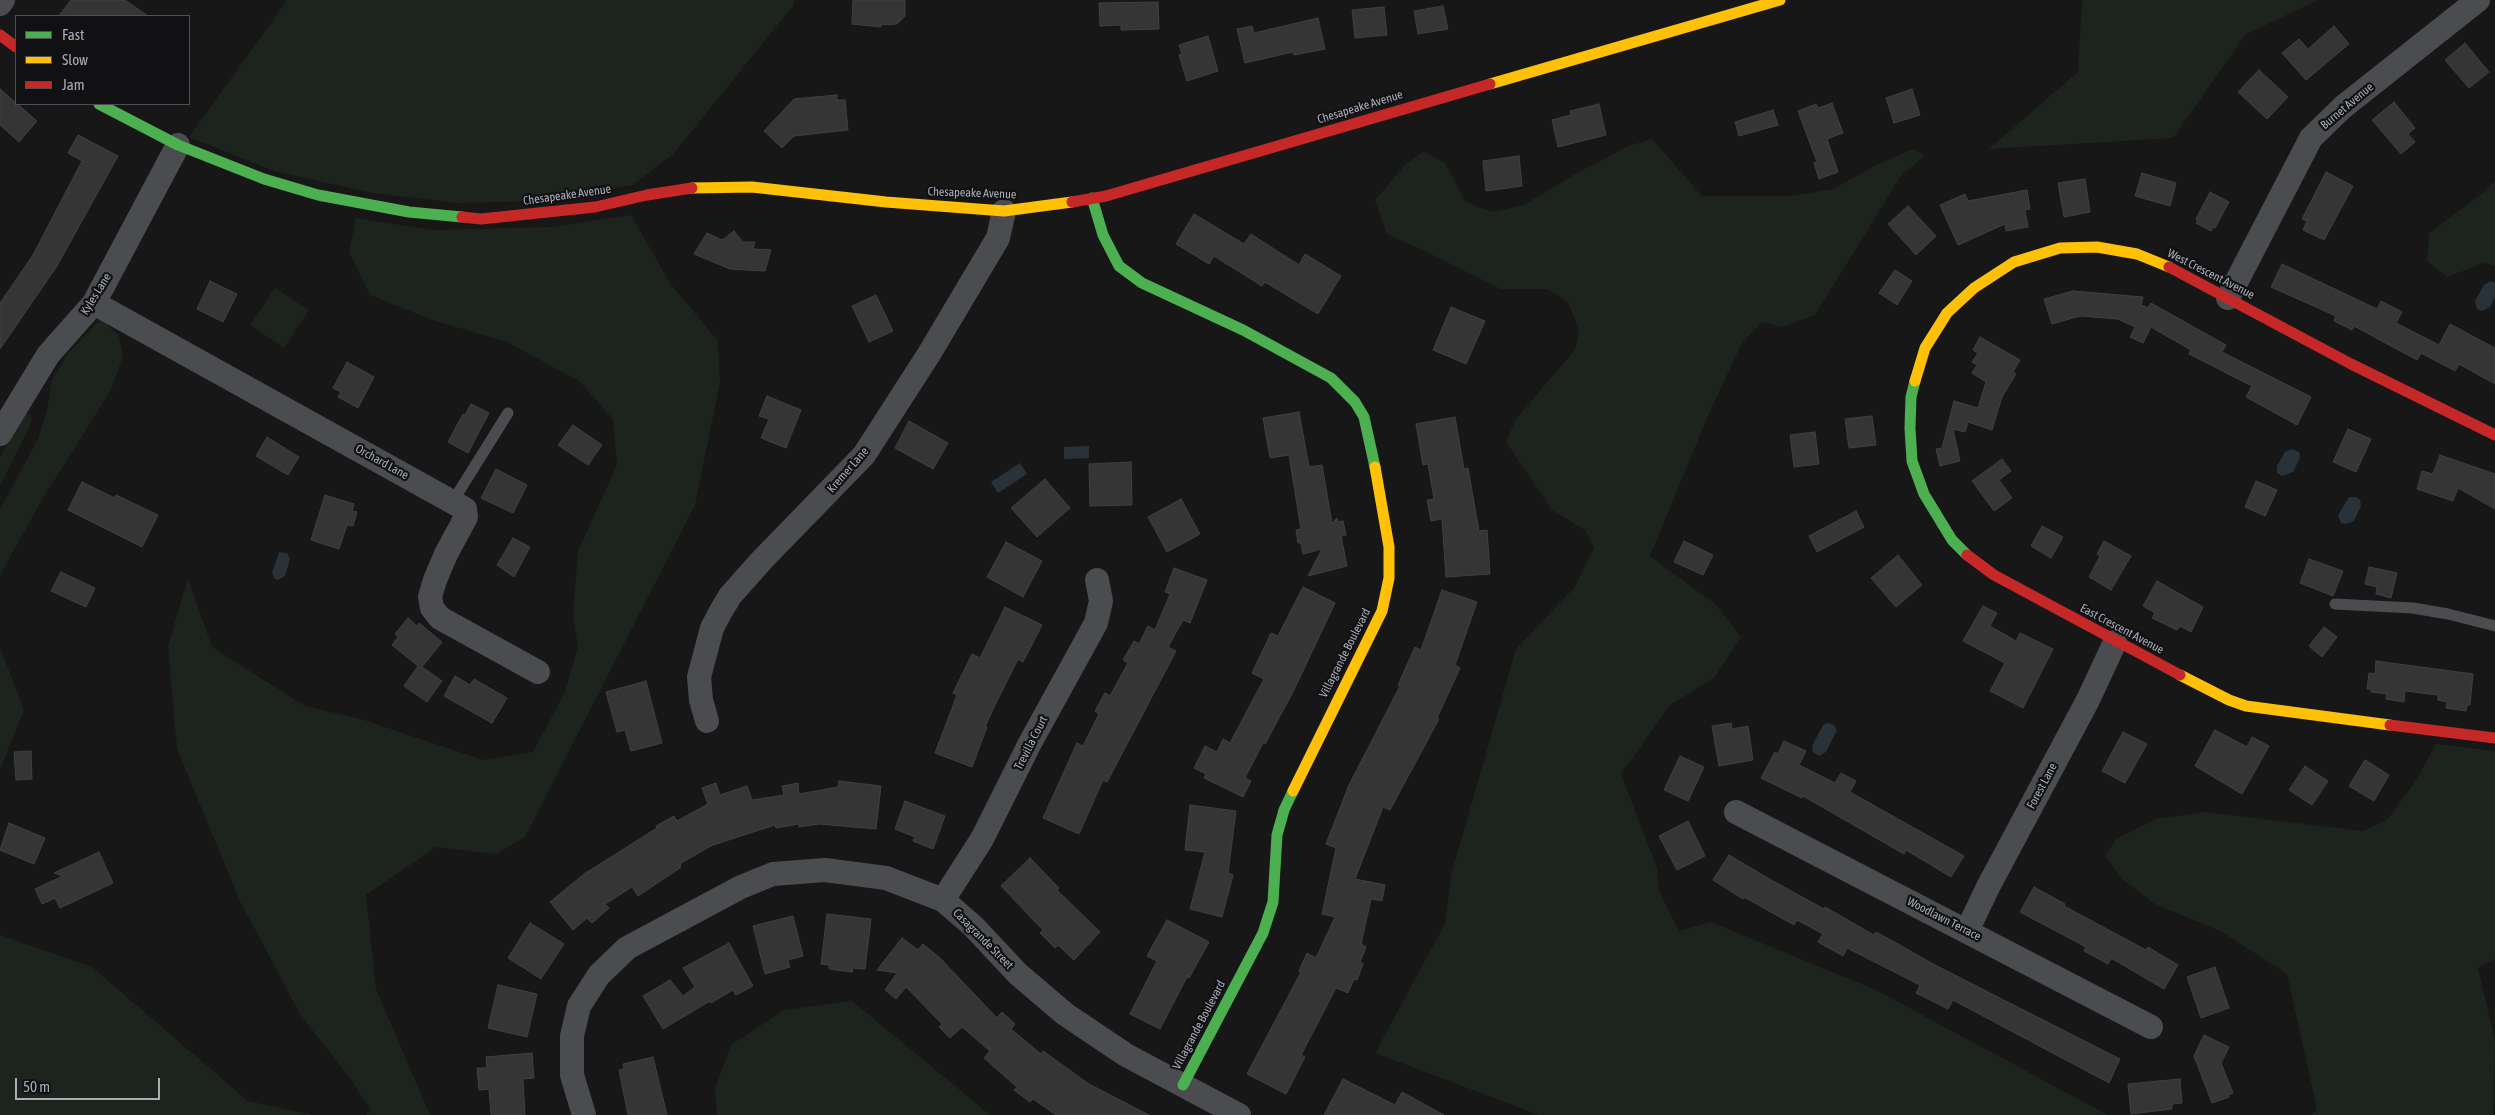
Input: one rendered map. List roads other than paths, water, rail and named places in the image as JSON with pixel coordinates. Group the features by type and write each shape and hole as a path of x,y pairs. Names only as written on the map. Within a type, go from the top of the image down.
{"street":[{"path":"0,4 3,0"},
{"name":"Chesapeake Avenue","path":"101,105 178,144 264,179 318,195 409,212 452,217 481,219 595,207 647,195 702,187 724,186 752,187 886,202 1004,210 1055,205 1092,198 1780,0"},
{"name":"Burnet Avenue","path":"2228,298 2311,138 2344,108 2478,0"},
{"path":"0,35 15,46"},
{"name":"Kyles Lane","path":"0,434 48,355 94,303 178,144"},
{"name":"Villagrande Boulevard","path":"1092,198 1103,235 1119,266 1142,283 1242,330 1331,378 1355,402 1364,417 1370,440 1389,547 1390,578 1382,611 1284,810 1277,835 1273,902 1263,933 1183,1085"},
{"name":"Kremer Lane","path":"707,721 701,700 699,677 712,628 720,611 730,596 761,562 864,455 929,354 998,238 1004,210"},
{"name":"West Crescent Avenue","path":"1925,348 1948,313 1974,288 2014,262 2060,248 2097,247 2137,254 2171,268 2351,364 2495,435"},
{"name":"Orchard Lane","path":"94,303 465,508 467,513 435,580 430,597 432,608 440,618 538,672"},
{"name":"East Crescent Avenue","path":"1925,348 1911,397 1912,461 1924,494 1938,518 1952,540 1974,562 1994,575 2116,642 2228,700 2246,706 2495,738"},
{"name":"Trevilla Court","path":"943,900 982,839 1030,744 1096,623 1101,600 1097,580"},
{"name":"Forest Lane","path":"1967,931 1988,887 2088,700 2116,642"},
{"name":"Woodlawn Terrace","path":"1736,812 2151,1027"},
{"name":"Casagrande Street","path":"584,1115 572,1075 572,1036 579,1006 599,975 627,948 741,887 773,874 825,870 886,878 943,900 973,926 1018,974 1065,1014 1126,1055 1239,1115"}],"lane":[{"path":"453,501 508,413"},
{"path":"2334,604 2413,608 2448,614 2495,626"}]}
